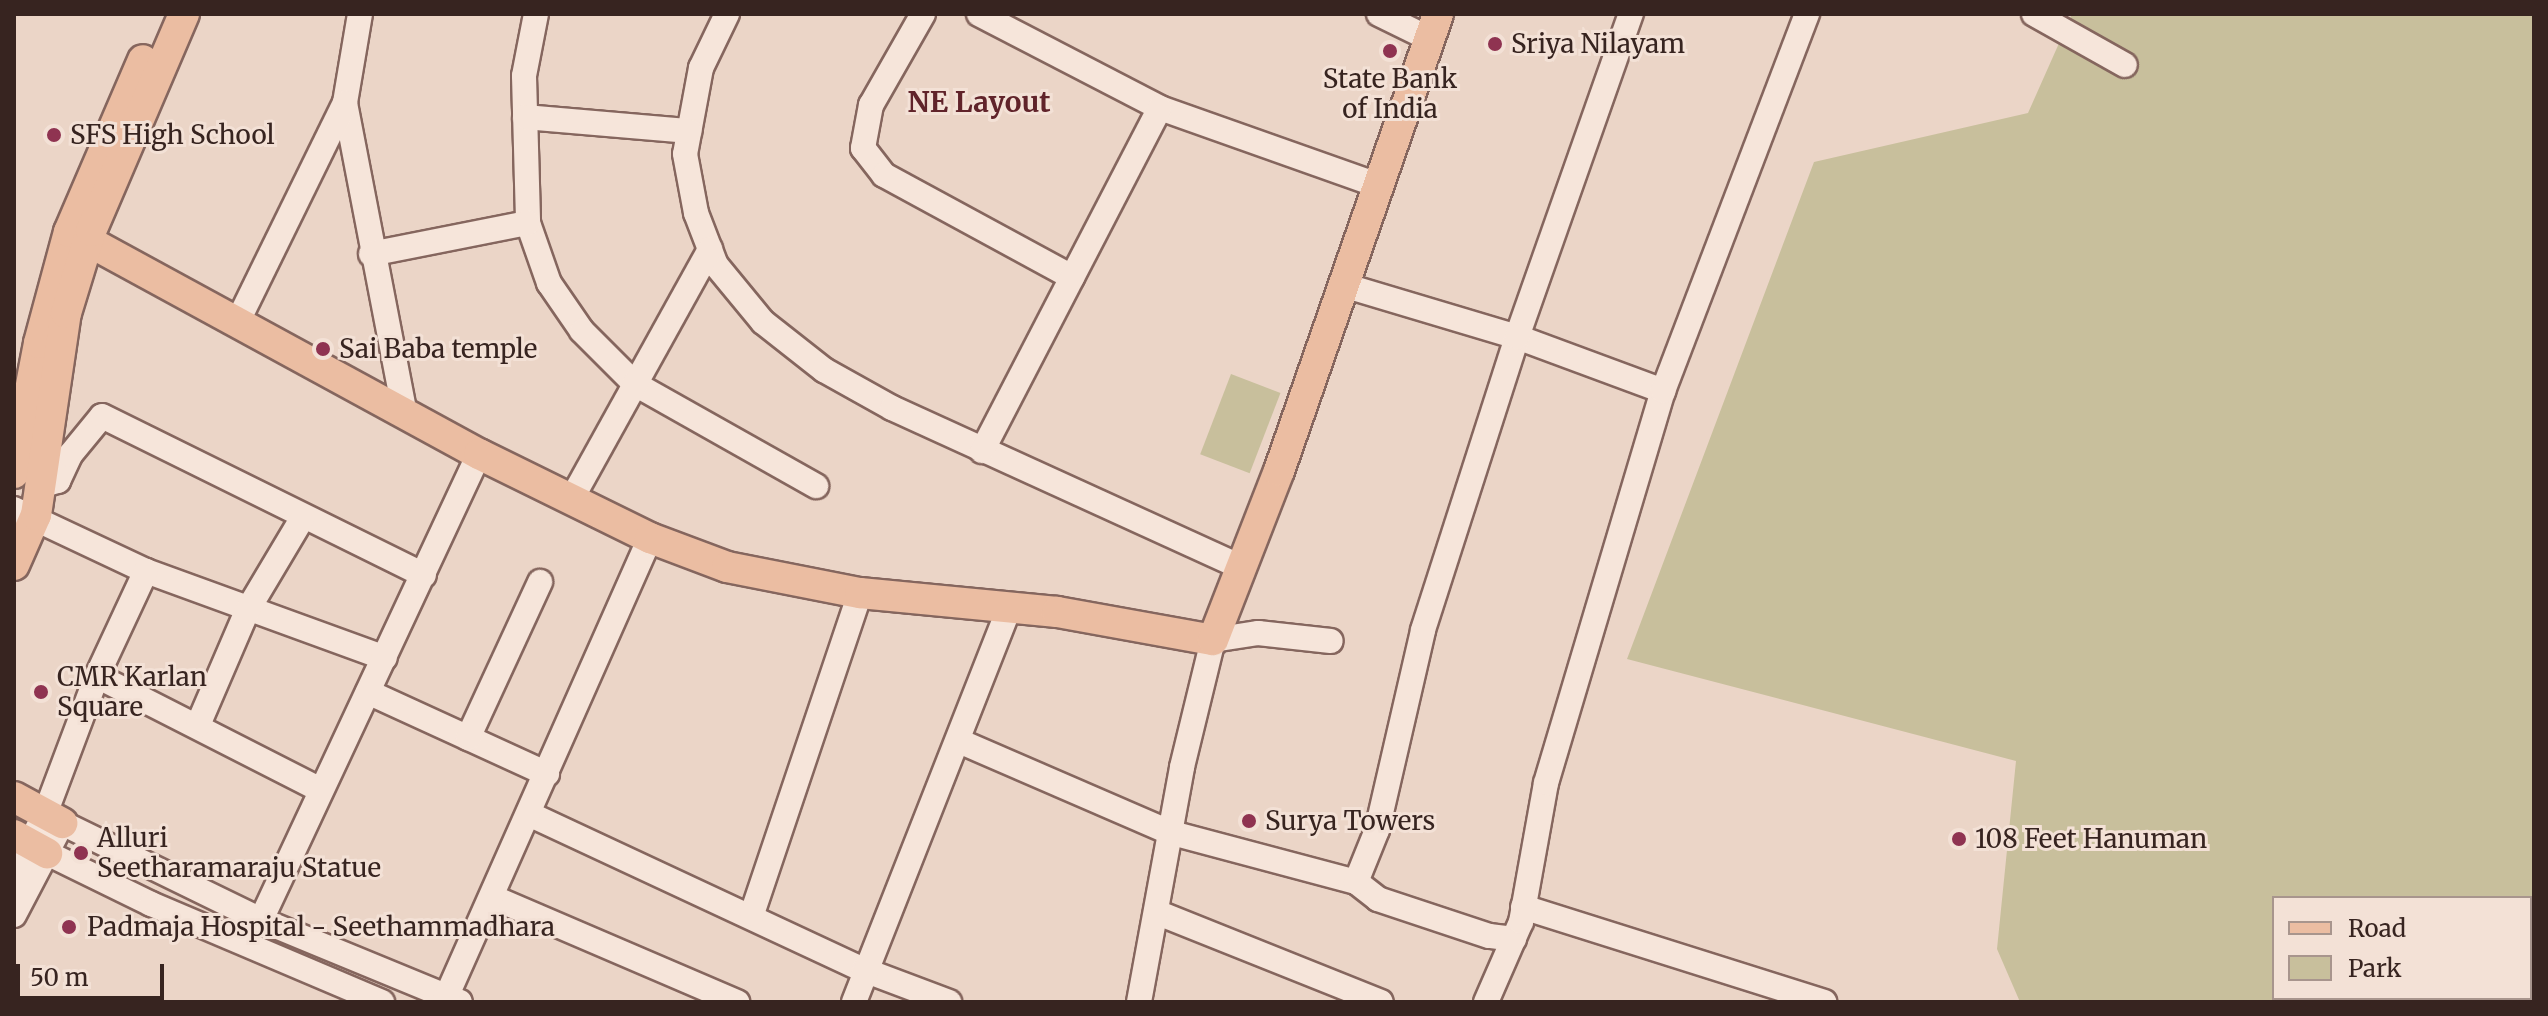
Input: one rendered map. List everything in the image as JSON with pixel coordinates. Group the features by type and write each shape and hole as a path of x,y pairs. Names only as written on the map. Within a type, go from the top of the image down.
{"main road":[{"path":"14,565 26,496 39,343 164,14"},
{"path":"79,237 184,14"},
{"path":"79,237 479,454 650,538 727,567 860,593 1009,608 1213,640 1343,285 1433,26"},
{"path":"14,797 54,819"}],"street":[{"path":"238,321 345,103 360,14"},
{"path":"536,14 524,76 528,223 549,283 582,331 635,384 816,486"},
{"path":"727,14 701,68 685,154 696,213 716,265 763,322 824,370 982,451 1241,567"},
{"path":"923,14 871,105 863,148 884,175 1072,277"},
{"path":"979,14 1160,108 1378,185"},
{"path":"1379,14 1433,26"},
{"path":"1356,882 1377,830 1423,630 1517,337 1631,14"},
{"path":"1486,1002 1514,939 1546,783 1663,391 1807,14"},
{"path":"2034,14 2125,65"},
{"path":"345,103 371,254 405,416"},
{"path":"982,451 1160,108"},
{"path":"525,117 689,131"},
{"path":"371,254 528,223"},
{"path":"571,500 710,249"},
{"path":"1343,285 1517,337 1663,391"},
{"path":"26,496 58,481 70,455 102,416 424,575"},
{"path":"261,920 479,454"},
{"path":"26,496 146,571 247,611 385,658"},
{"path":"198,725 247,611 303,517"},
{"path":"54,819 261,920 450,1000 650,538"},
{"path":"14,874 30,844 54,819 97,676 146,571"},
{"path":"468,738 540,582"},
{"path":"752,914 860,593"},
{"path":"854,1002 864,970 959,741 1009,608"},
{"path":"1139,1002 1213,640 1258,633 1331,641"},
{"path":"97,676 321,790"},
{"path":"368,692 547,774"},
{"path":"959,741 1172,833 1356,882 1378,899 1489,936 1514,939"},
{"path":"529,814 752,914 864,970 949,1002"},
{"path":"14,915 30,844"},
{"path":"30,844 151,904 371,1000"},
{"path":"492,897 737,1002"},
{"path":"1523,907 1824,1002"},
{"path":"1156,912 1381,1002"}],"green space":[{"path":"2072,14 2534,14 2534,1002 2020,1002 1997,949 2016,761 1627,659 1814,162 2028,113"},
{"path":"1231,374 1280,393 1250,473 1200,454"}],"place":[{"name":"Sriya Nilayam","path":"1495,44"},
{"name":"State Bank of India","path":"1390,51"},
{"name":"SFS High School","path":"54,135"},
{"name":"Sai Baba temple","path":"323,349"},
{"name":"CMR Karlan Square","path":"41,692"},
{"name":"Surya Towers","path":"1249,821"},
{"name":"108 Feet Hanuman","path":"1959,839"},
{"name":"Alluri Seetharamaraju Statue","path":"81,853"},
{"name":"Padmaja Hospital - Seethammadhara","path":"69,927"}],"district":[{"name":"NE Layout","path":"979,102"}]}
